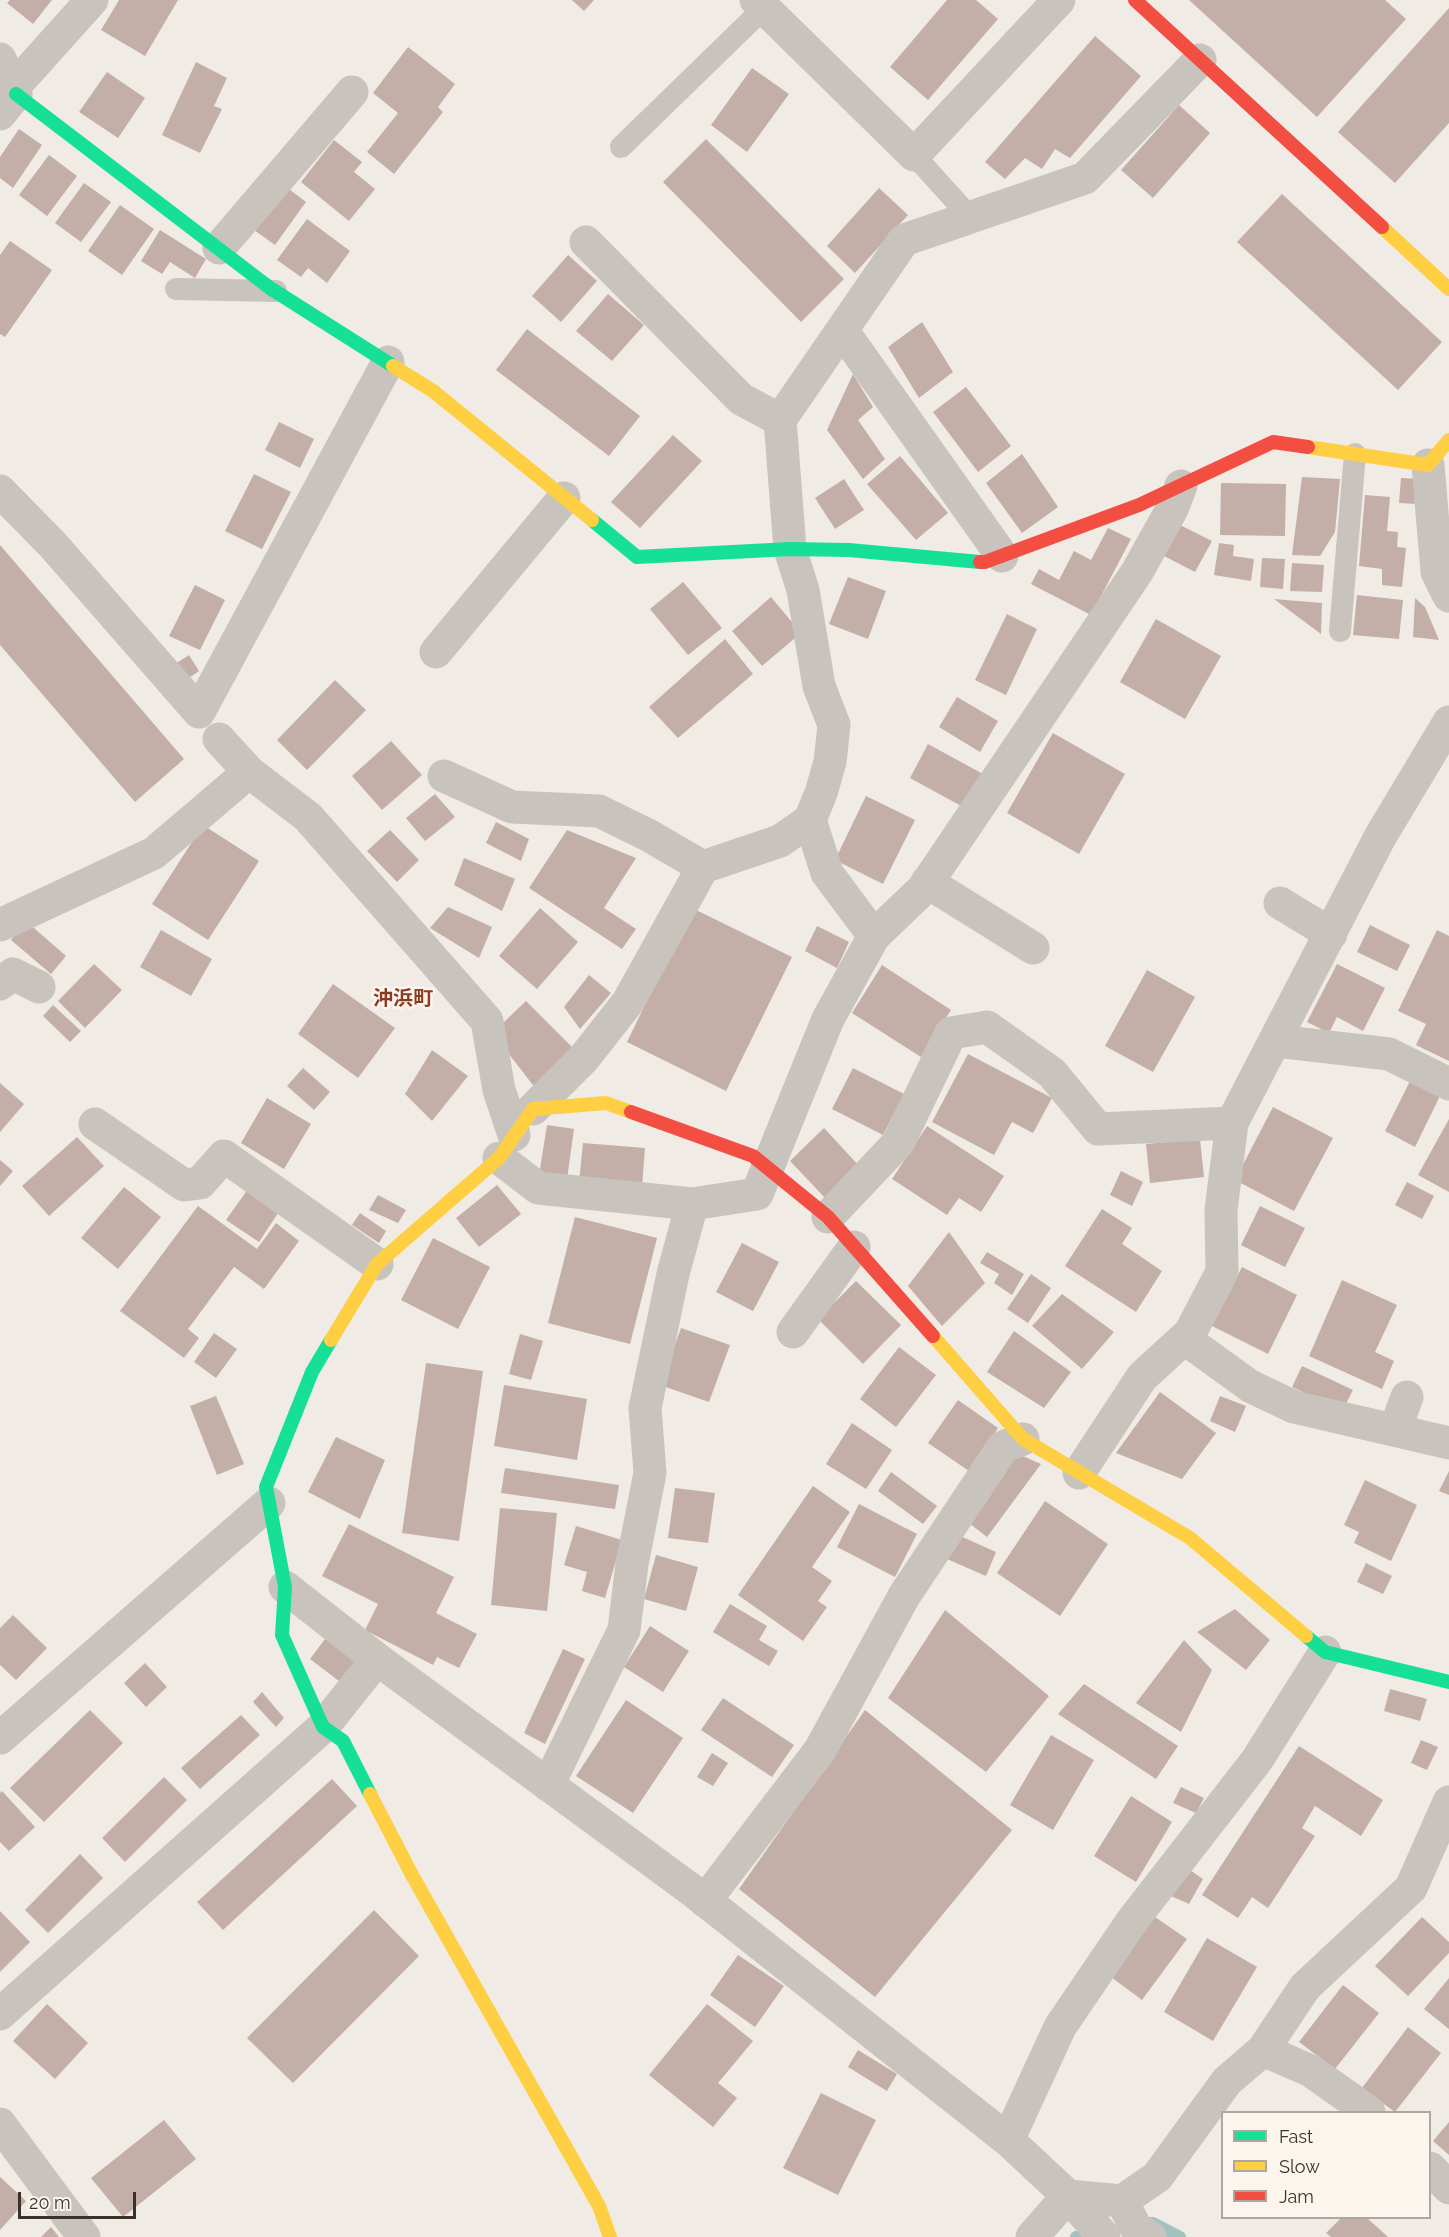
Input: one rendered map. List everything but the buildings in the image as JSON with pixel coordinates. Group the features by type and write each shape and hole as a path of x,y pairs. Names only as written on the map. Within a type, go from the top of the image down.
{"street":[{"path":"92,0 7,89 276,291 434,391 636,557 770,552 790,549 849,550 986,562 1139,505 1273,442 1428,465"},
{"path":"760,4 914,155 1059,0"},
{"path":"1135,0 1449,289"},
{"path":"610,2237 599,2206 429,1906 343,1741 323,1727 282,1635 285,1587 266,1487 312,1372 377,1264 507,1147 533,1109 584,1058 628,1002 703,867 780,841 810,820 831,762 834,725 819,686 803,590 790,549 780,420 904,240 1084,178 1200,60"},
{"path":"219,248 352,92"},
{"path":"586,242 741,399 780,420"},
{"path":"842,330 1002,556"},
{"path":"0,490 53,545 199,712 388,362"},
{"path":"1449,440 1428,465 1437,572 1449,596"},
{"path":"219,739 249,772 308,817 486,1021 500,1090 507,1147 538,1188 692,1204 757,1194 770,1168 828,1019 874,936 927,882 1137,572 1172,510 1181,486"},
{"path":"436,652 564,498"},
{"path":"1079,1473 1142,1377 1190,1333 1222,1272 1221,1210 1232,1124 1380,837 1449,722"},
{"path":"0,925 154,853 249,772"},
{"path":"444,776 512,807 599,811 648,835 703,867"},
{"path":"810,820 827,873 874,936"},
{"path":"927,882 1033,948"},
{"path":"1280,903 1331,934"},
{"path":"0,984 13,974 39,987"},
{"path":"828,1217 898,1143 951,1033 987,1027 1052,1073 1098,1129 1232,1124"},
{"path":"1276,1041 1389,1054 1449,1084"},
{"path":"533,1109 606,1104 753,1156 828,1217 1023,1439 1190,1538 1325,1652 1449,1682"},
{"path":"95,1124 184,1185 200,1183 224,1156 377,1264"},
{"path":"548,1785 624,1630 632,1564 650,1473 645,1408 673,1274 692,1204"},
{"path":"793,1332 854,1247"},
{"path":"1185,1338 1250,1386 1294,1407 1449,1443"},
{"path":"1395,1430 1407,1396"},
{"path":"705,1901 820,1750 904,1596 1003,1447 1023,1439"},
{"path":"0,1738 269,1503"},
{"path":"285,1587 377,1659 705,1901 1008,2140 1068,2196 1104,2237"},
{"path":"1008,2140 1060,2027 1132,1921 1257,1760 1325,1652"},
{"path":"0,2014 323,1727 377,1659"},
{"path":"1068,2196 1122,2201 1157,2176 1227,2081 1263,2050 1305,1987 1411,1888 1449,1802"},
{"path":"1263,2050 1311,2071 1368,2111"},
{"path":"0,2124 84,2237"},
{"path":"1431,2169 1449,2188"},
{"path":"1032,2237 1068,2196"},
{"path":"1122,2201 1136,2228 1150,2237"}],"lane":[{"path":"621,147 760,4"},
{"path":"914,155 970,217"},
{"path":"176,289 276,291"},
{"path":"1340,631 1355,454"}],"waterway":[{"path":"1149,2223 1180,2237"},
{"path":"1076,2237 1096,2233"}],"traffic: fast":[{"path":"16,94 270,288 393,366"},
{"path":"592,520 637,557 790,549 849,550 980,562"},
{"path":"331,1340 312,1372 266,1487 285,1587 282,1635 323,1727 343,1741 370,1794"},
{"path":"1306,1636 1325,1652 1449,1682"}],"traffic: slow":[{"path":"1382,227 1449,289"},
{"path":"393,366 433,391 592,520"},
{"path":"1308,447 1428,465 1449,440"},
{"path":"331,1340 377,1264 499,1158 533,1109 606,1103 631,1112"},
{"path":"933,1336 1023,1439 1190,1538 1306,1636"},
{"path":"370,1794 412,1875 599,2206 610,2237"}],"traffic: jam":[{"path":"1135,0 1382,227"},
{"path":"980,562 1139,505 1273,442 1308,447"},
{"path":"631,1112 753,1156 828,1217 933,1336"}],"district":[{"name":"沖浜町","path":"403,999"}]}
